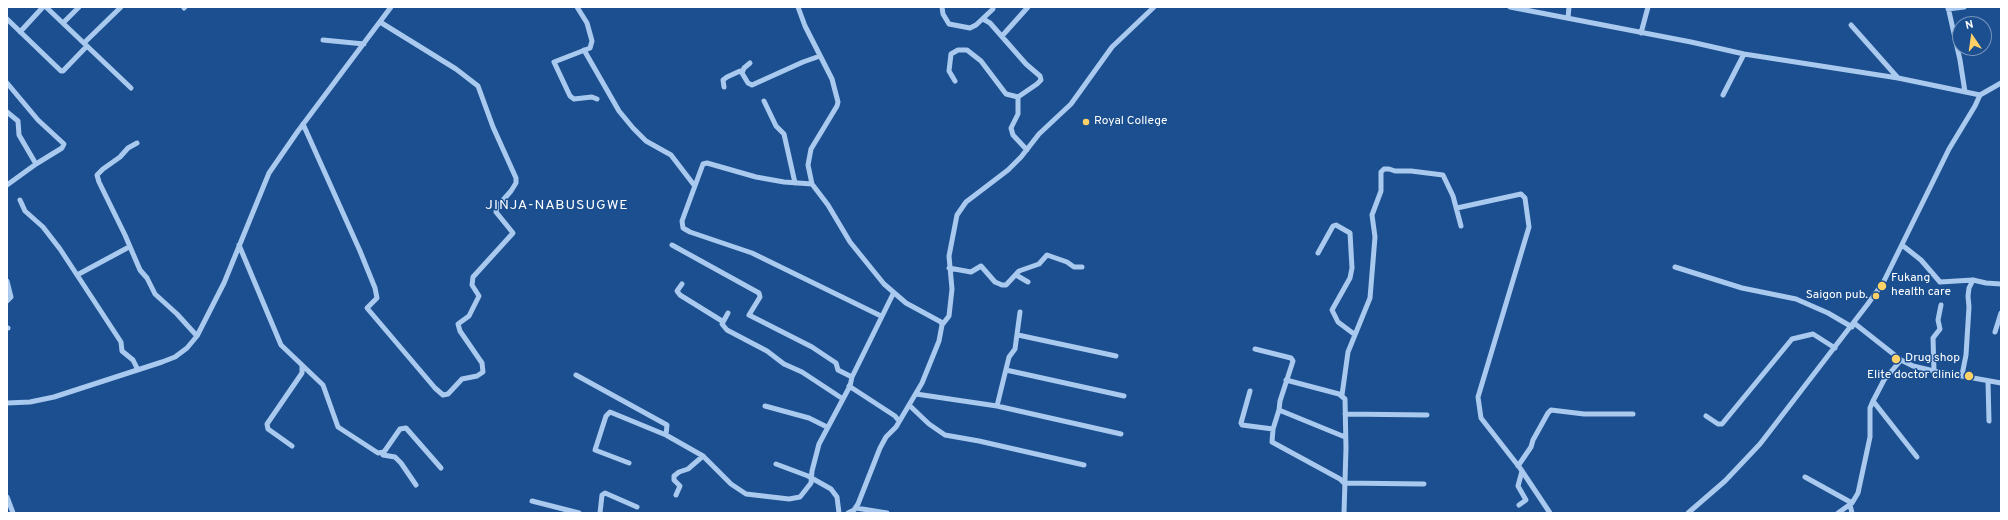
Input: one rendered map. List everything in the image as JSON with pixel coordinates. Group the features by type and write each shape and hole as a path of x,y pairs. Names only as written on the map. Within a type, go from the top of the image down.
{"street":[{"path":"20,32 43,7"},
{"path":"46,7 131,88"},
{"path":"63,23 79,7"},
{"path":"7,19 61,71 63,71 86,44 122,7"},
{"path":"7,403 30,402 54,397 138,370 182,353 197,336 224,283 264,181 304,124 391,7"},
{"path":"577,7 587,24 592,41 590,48 554,62 570,96 574,99 592,97 597,99"},
{"path":"798,7 805,26 832,79 838,102 811,148 808,165 812,184 828,205 850,242 868,266 893,294 916,309 941,322 942,325"},
{"path":"942,7 946,19 953,25 973,28 992,9"},
{"path":"1002,36 1028,7"},
{"path":"848,513 856,508 880,448 886,437 899,421 916,394 939,341 942,325 949,316 952,289 949,256 952,231 957,215 966,202 1008,170 1028,150 1039,134 1071,104 1116,42 1154,7"},
{"path":"1510,7 1692,42 1744,54 1898,78 1980,95"},
{"path":"1568,18 1569,7"},
{"path":"1641,33 1648,7"},
{"path":"1964,7 1948,8 1960,60 1965,92"},
{"path":"956,81 949,71 951,54 958,50 967,50 981,60 1006,94 1018,97 1041,80 1040,76 1026,64 990,23 983,19"},
{"path":"304,124 360,251 374,288 377,298 367,308 435,388 443,395 448,394 462,379 477,376 483,372 482,364 460,331 458,324 469,316 479,296 472,285 473,277 514,233 496,212 497,207 511,192 516,183 516,178 493,128 478,86 456,69 380,22"},
{"path":"1850,25 1898,78"},
{"path":"323,40 364,44"},
{"path":"584,50 592,67 624,117 646,141 671,155 694,186"},
{"path":"1724,95 1744,54"},
{"path":"742,72 748,83 752,85 820,56"},
{"path":"742,72 750,63"},
{"path":"724,87 723,80 740,71 742,72"},
{"path":"7,83 38,120 64,144 62,148 36,164 7,185"},
{"path":"1688,513 1725,481 1760,444 1853,325 1883,283 1950,149 1980,95 2001,83"},
{"path":"1018,97 1018,114 1011,128 1013,135 1028,150"},
{"path":"764,101 776,126 784,134 794,183"},
{"path":"7,112 18,121 19,135 36,164"},
{"path":"137,143 128,148 97,176 140,270 147,278 155,294 177,314 197,336"},
{"path":"812,184 794,183 756,177 707,163 702,164 682,221 683,228 690,232 752,253 881,316"},
{"path":"1344,513 1346,437 1345,401 1342,395 1348,352 1354,334 1370,298 1375,237 1372,215 1381,190 1381,172 1384,169 1395,171 1412,170 1443,175 1457,208 1461,226"},
{"path":"1457,208 1521,194 1525,198 1529,227 1526,243 1478,394 1481,418 1522,471 1550,513"},
{"path":"20,200 25,211 36,220 54,240 121,342 122,351 134,360 138,370"},
{"path":"1318,253 1333,226 1336,225 1350,233 1352,268 1350,278 1332,310 1338,322 1354,334"},
{"path":"239,245 281,345 323,385 338,427 372,450 398,460 416,485"},
{"path":"672,245 759,293 760,297 749,315 812,346 836,363 838,370 852,376"},
{"path":"1902,245 1921,260 1940,282 1973,280 1986,284 2001,284"},
{"path":"77,275 129,247"},
{"path":"949,268 971,272 981,266 995,282 1006,285 1019,271 1038,264 1047,255 1067,262 1074,267 1082,267"},
{"path":"1675,267 1742,288 1796,300 1828,313 1853,325 1901,360 1924,370 1962,375 2001,383"},
{"path":"1016,275 1028,282"},
{"path":"1962,375 1966,355 1968,288 1973,280"},
{"path":"7,281 11,297 7,301"},
{"path":"682,284 677,291 680,295 722,322 722,326 727,330 767,351 784,364 802,372 843,399"},
{"path":"629,462 595,450 606,416 610,412 666,435 703,456 731,484 746,494 788,499 800,497 812,483 819,444 850,386 852,376 893,294"},
{"path":"1934,372 1933,338 1940,329 1938,320 1941,305"},
{"path":"997,406 1009,357 1015,349 1020,312"},
{"path":"722,322 728,313"},
{"path":"1995,332 2001,313"},
{"path":"1706,416 1718,424 1722,424 1792,339 1813,334 1835,348"},
{"path":"1018,335 1116,356"},
{"path":"1255,349 1292,359 1293,364 1286,380 1273,429 1272,442 1340,479 1344,483 1424,484"},
{"path":"1838,513 1851,504 1858,493 1864,474 1870,437 1870,408 1872,401 1884,380 1901,360"},
{"path":"292,446 268,429 267,424 302,373 302,365"},
{"path":"1006,370 1124,396"},
{"path":"576,375 666,425 666,435"},
{"path":"1286,380 1342,395"},
{"path":"1988,381 1989,421"},
{"path":"850,386 895,416 899,421"},
{"path":"1250,391 1240,423 1242,426 1273,429"},
{"path":"916,394 997,406 1121,434"},
{"path":"1872,401 1917,457"},
{"path":"909,405 945,435 979,441 1084,465"},
{"path":"765,406 809,418 827,427"},
{"path":"1279,410 1346,437"},
{"path":"1518,466 1531,447 1533,440 1549,411 1593,415 1633,414"},
{"path":"1345,414 1427,415"},
{"path":"382,453 386,450 400,429 404,427 441,468"},
{"path":"676,495 680,486 674,480 674,476 678,472 688,469 703,456"},
{"path":"776,464 812,478 831,489 837,497 839,513"},
{"path":"1519,505 1526,500 1518,486 1522,471"},
{"path":"1805,477 1851,504"},
{"path":"600,513 602,495 605,493 637,506"},
{"path":"7,497 12,513"},
{"path":"532,501 579,513"},
{"path":"1851,504 1852,513"},
{"path":"856,508 887,513"}],"place":[{"name":"Royal College","path":"1086,122"},
{"name":"Fukang health care","path":"1882,286"},
{"name":"Saigon pub.","path":"1876,296"},
{"name":"Drug shop","path":"1896,359"},
{"name":"Elite doctor clinic","path":"1969,376"}],"district":[{"name":"JINJA-NABUSUGWE","path":"557,206"}]}
